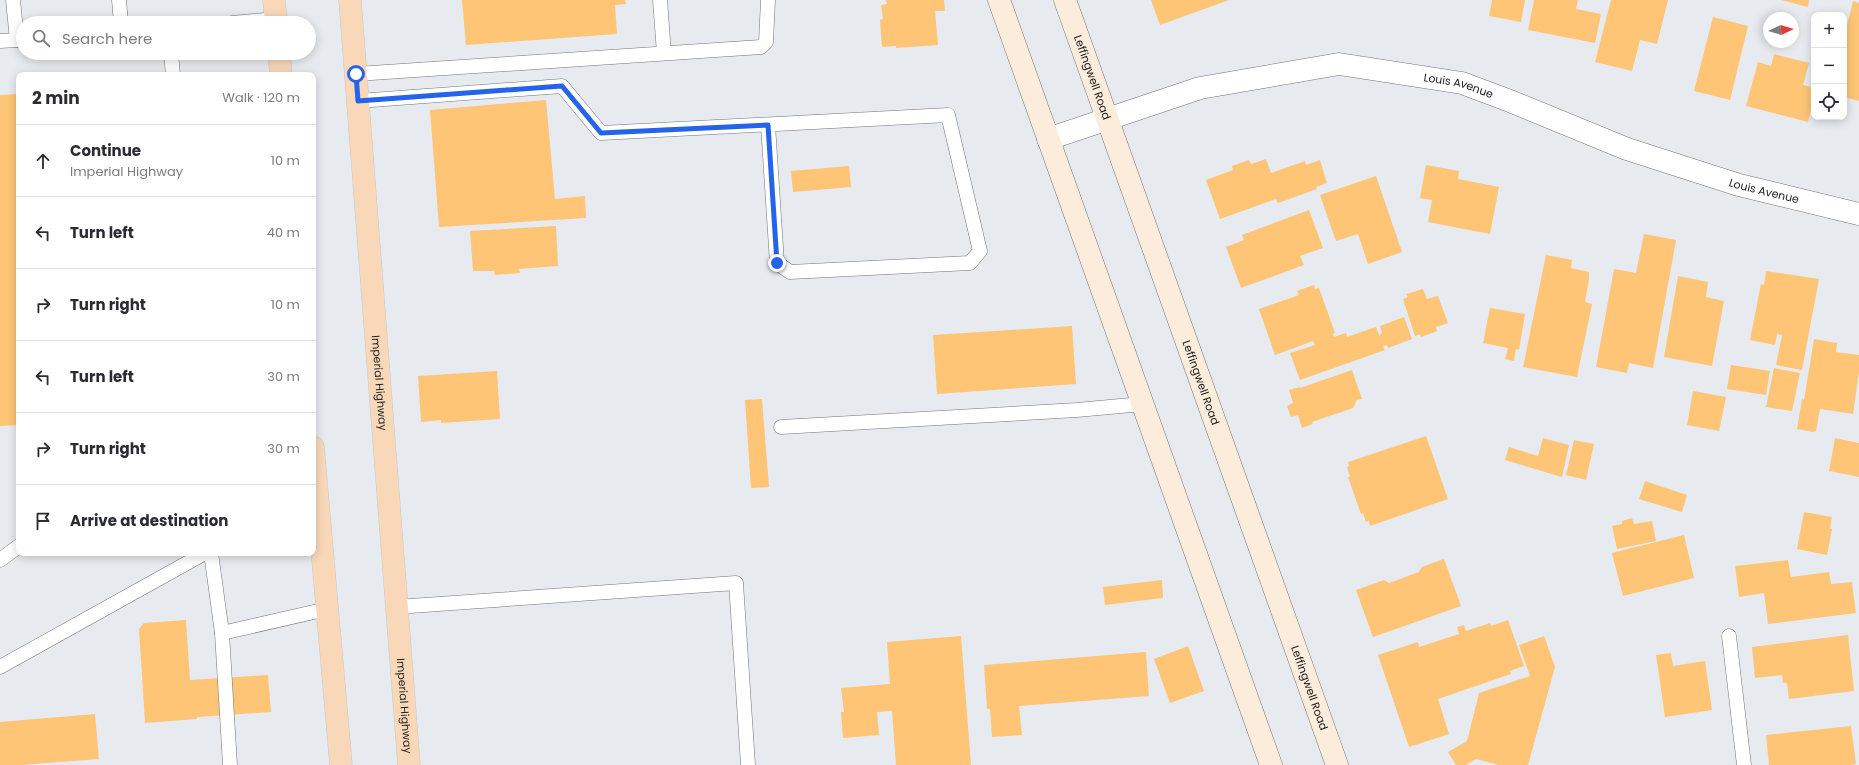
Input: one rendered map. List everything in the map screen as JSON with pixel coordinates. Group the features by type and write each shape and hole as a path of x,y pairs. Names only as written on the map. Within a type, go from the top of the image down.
{"main road":[{"name":"Imperial Highway","path":"350,0 408,765"},
{"path":"999,0 1271,765"},
{"name":"Leffingwell Road","path":"1065,0 1337,765"},
{"path":"280,60 281,72"},
{"path":"316,501 341,765"}],"street":[{"name":"Louis Avenue","path":"1048,139 1200,88 1339,64 1462,84 1510,101 1627,149 1739,185 1859,214"}],"lane":[{"path":"13,0 16,17"},
{"path":"119,0 120,16"},
{"path":"660,0 664,54"},
{"path":"356,74 761,47 766,42 768,0"},
{"path":"0,41 16,40"},
{"path":"172,60 173,72"},
{"path":"358,101 562,86 601,133 948,115 980,251 970,263 790,272 777,263 768,125"},
{"path":"781,427 1077,410 1142,404"},
{"path":"0,560 16,548"},
{"path":"0,667 200,556"},
{"path":"211,556 222,632 230,765"},
{"path":"396,607 736,583 748,765"},
{"path":"222,632 327,609"},
{"path":"1729,636 1744,765"}],"building":[{"path":"462,0 625,0 626,4 615,5 617,34 466,45"},
{"path":"886,0 944,0 945,11 935,11 938,45 896,48 896,46 882,47 880,20 883,19 881,5 887,4"},
{"path":"1151,0 1229,0 1160,25"},
{"path":"1492,0 1525,0 1521,22 1489,16"},
{"path":"1534,0 1578,0 1576,9 1601,14 1595,43 1528,30"},
{"path":"1611,0 1668,0 1657,44 1640,40 1632,71 1595,62"},
{"path":"1781,0 1809,0 1808,7"},
{"path":"1853,1 1859,3 1859,101 1847,98 1847,26"},
{"path":"1713,17 1748,26 1730,100 1694,91"},
{"path":"1774,54 1809,63 1803,85 1811,87 1811,110 1808,122 1746,106 1758,62 1771,66"},
{"path":"16,94 16,425 0,426 0,95"},
{"path":"546,100 555,199 585,196 586,218 439,227 430,110"},
{"path":"1266,159 1271,173 1305,161 1306,165 1320,160 1327,183 1316,187 1317,189 1278,203 1276,199 1220,219 1206,180 1233,170 1232,166 1249,160 1251,164"},
{"path":"1426,165 1459,171 1458,179 1499,187 1490,234 1428,222 1432,200 1420,198"},
{"path":"849,166 851,187 793,192 791,171"},
{"path":"1376,176 1402,252 1368,264 1358,234 1336,241 1320,195"},
{"path":"1309,210 1323,248 1300,256 1304,265 1241,288 1226,247 1244,240 1242,235"},
{"path":"556,226 558,266 519,269 520,273 495,275 494,271 473,271 470,231"},
{"path":"1644,234 1676,240 1653,368 1629,363 1627,373 1596,367 1614,269 1636,273"},
{"path":"1546,255 1572,260 1571,268 1589,272 1585,302 1592,304 1577,377 1523,367"},
{"path":"1766,271 1819,279 1802,370 1776,365 1782,335 1777,334 1775,345 1750,340 1761,284 1764,285"},
{"path":"1678,276 1708,282 1706,297 1724,301 1712,366 1664,357"},
{"path":"1314,285 1315,289 1319,288 1335,333 1333,334 1334,337 1346,333 1347,337 1376,327 1379,335 1382,333 1380,326 1404,317 1412,339 1388,348 1387,345 1383,346 1385,350 1300,380 1290,353 1315,345 1313,341 1275,355 1259,309 1299,295 1297,291"},
{"path":"1423,289 1427,299 1438,296 1448,323 1436,327 1437,331 1421,337 1420,334 1415,336 1403,299 1408,297 1406,294"},
{"path":"1490,308 1525,314 1519,350 1516,349 1514,361 1505,359 1508,348 1483,343"},
{"path":"1072,326 1076,384 937,394 933,335"},
{"path":"1814,339 1837,343 1836,352 1859,355 1859,372 1853,414 1820,409 1816,431 1813,432 1797,429 1802,399 1804,400"},
{"path":"1731,365 1770,371 1766,395 1727,389"},
{"path":"1774,368 1800,373 1792,411 1766,407"},
{"path":"1352,370 1362,399 1357,400 1353,408 1312,422 1313,424 1302,428 1298,415 1291,417 1287,406 1293,403 1289,390 1300,388"},
{"path":"497,371 500,419 441,423 441,420 421,422 418,376"},
{"path":"1693,391 1726,397 1719,431 1687,425"},
{"path":"762,399 769,487 751,488 745,400"},
{"path":"1426,436 1448,499 1370,526 1369,521 1366,522 1363,513 1361,514 1348,477 1350,477 1347,467 1349,466 1348,462"},
{"path":"1543,438 1569,445 1562,477 1505,460 1509,447 1538,456"},
{"path":"1835,438 1859,443 1859,477 1829,471"},
{"path":"1574,440 1594,444 1586,480 1566,475"},
{"path":"1645,481 1687,495 1682,512 1639,499"},
{"path":"1804,512 1832,517 1830,529 1832,529 1827,555 1797,549"},
{"path":"1632,518 1634,524 1652,521 1656,541 1617,549 1612,526 1622,524 1622,521"},
{"path":"1684,535 1694,578 1623,596 1612,553"},
{"path":"1444,559 1461,606 1373,637 1356,590 1384,580 1389,583 1419,572 1422,567"},
{"path":"1788,560 1791,577 1829,572 1831,584 1852,582 1856,613 1768,624 1764,593 1739,597 1735,566"},
{"path":"1162,580 1163,598 1105,605 1103,587"},
{"path":"186,620 190,680 268,675 271,712 197,717 197,719 145,723 139,629 144,623"},
{"path":"1508,620 1524,666 1510,671 1511,674 1438,699 1449,734 1409,747 1378,655 1418,642 1419,647 1459,634 1457,627 1464,625 1466,631 1490,623 1491,626"},
{"path":"1848,635 1854,691 1789,699 1787,683 1783,683 1782,675 1755,678 1752,647"},
{"path":"961,636 971,765 896,765 892,711 877,712 879,735 843,738 841,712 844,712 841,688 890,684 887,642"},
{"path":"1544,636 1555,667 1528,765 1499,765 1476,759 1466,765 1456,765 1448,752 1467,741 1479,693 1530,676 1519,645"},
{"path":"1188,646 1204,691 1170,703 1154,659"},
{"path":"1146,652 1149,696 1019,706 1022,735 992,737 990,709 987,709 984,665"},
{"path":"1671,653 1673,666 1705,661 1712,710 1665,717 1656,655"},
{"path":"95,714 99,759 21,765 0,765 0,722"},
{"path":"1851,726 1856,764 1769,765 1766,735"}],"route":[{"path":"356,74 358,101 562,86 601,133 768,125 777,263"}]}
